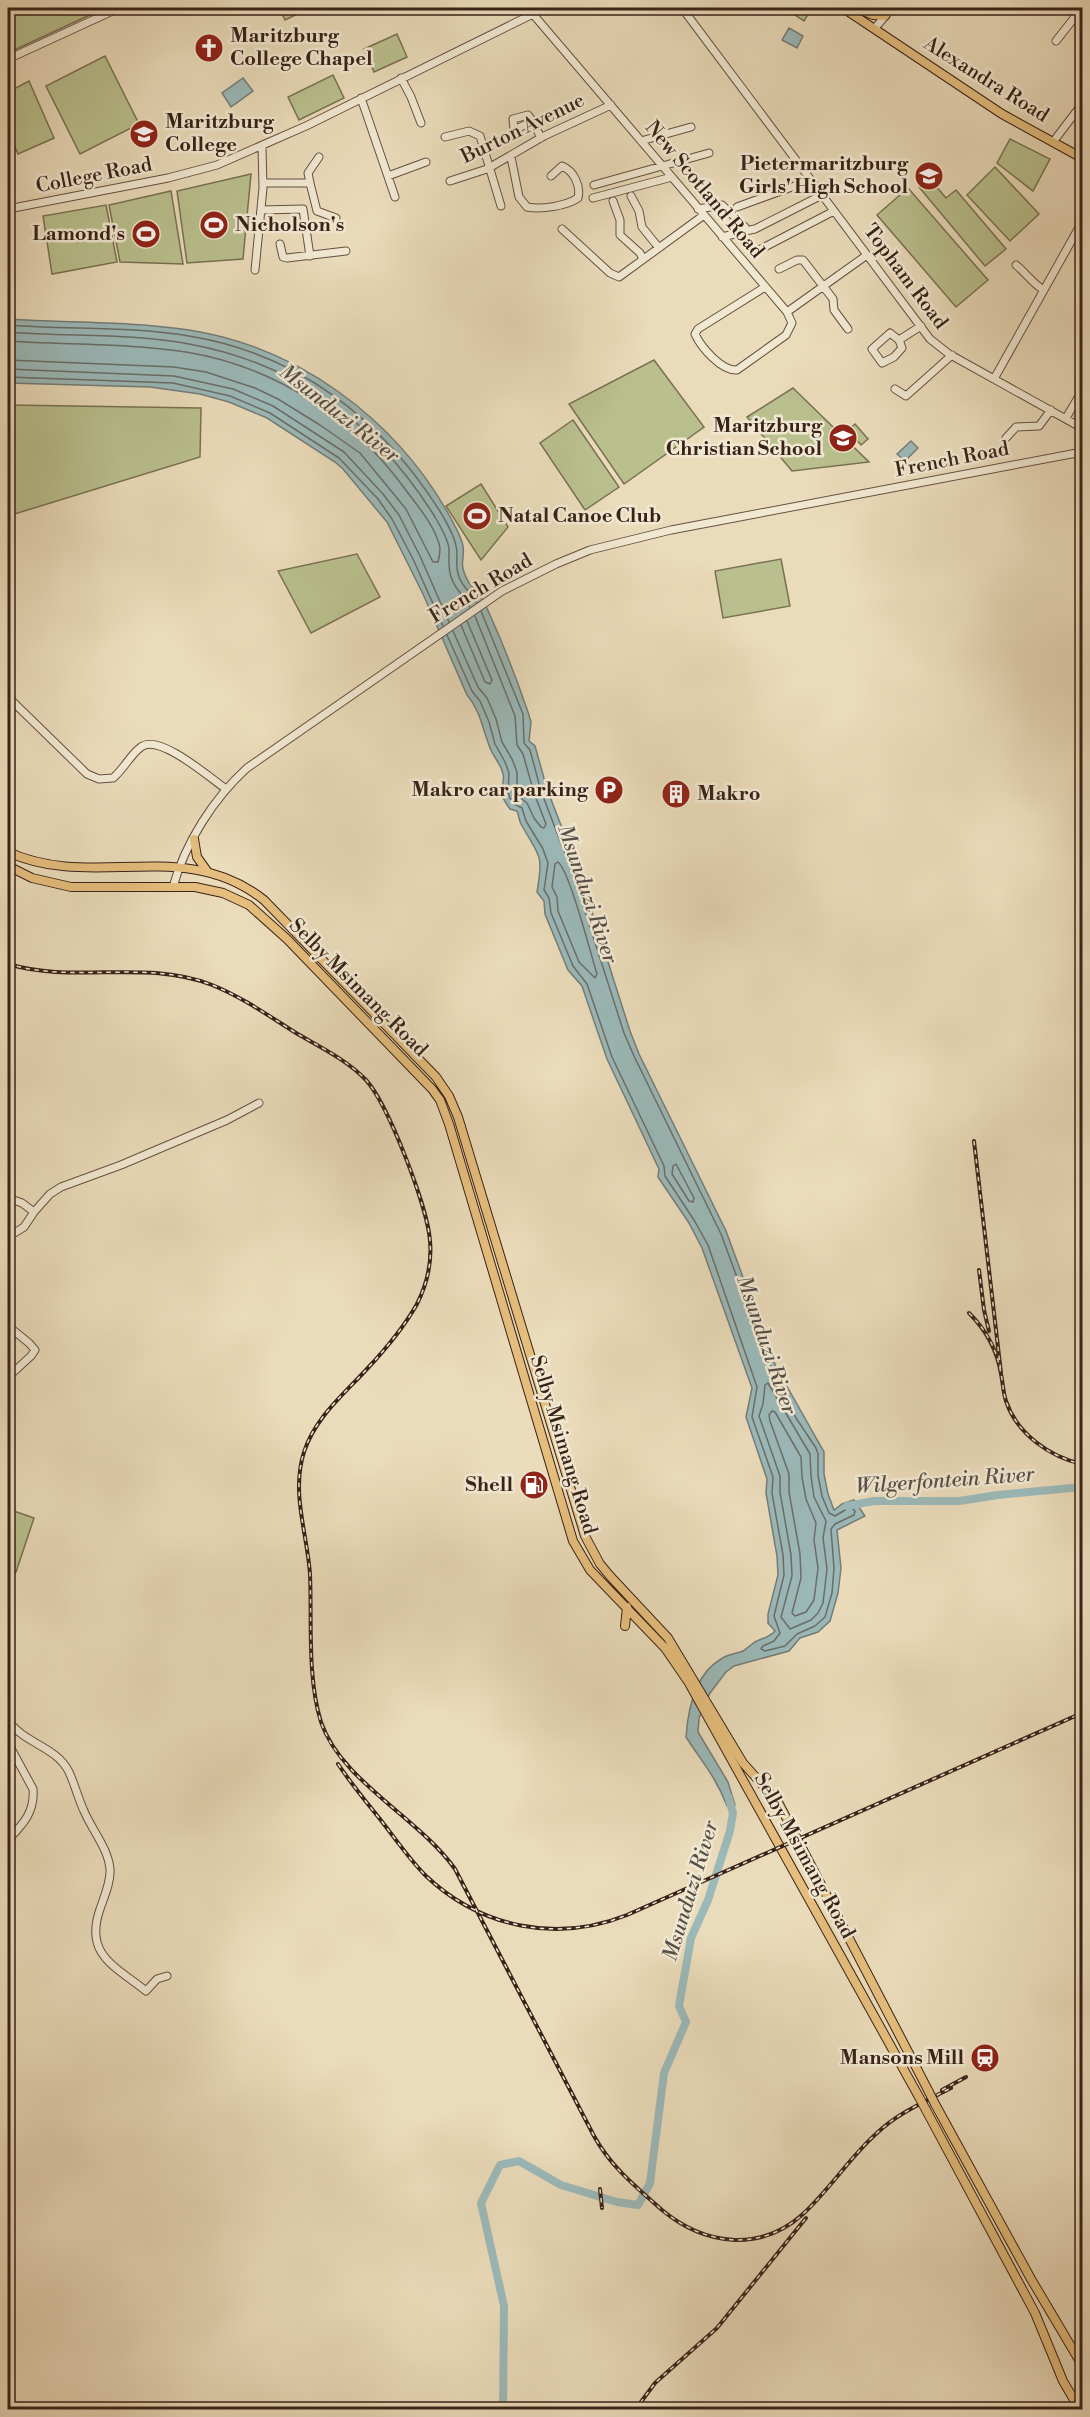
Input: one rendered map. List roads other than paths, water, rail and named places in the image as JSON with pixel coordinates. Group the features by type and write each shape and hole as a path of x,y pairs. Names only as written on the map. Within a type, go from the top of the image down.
{"main road":[{"name":"Alexandra Road","path":"843,8 876,26"},
{"name":"Alexandra Road","path":"850,8 1002,114 1083,154"},
{"path":"857,8 873,15 885,16"},
{"name":"Alexandra Road","path":"1054,140 1083,158"},
{"path":"194,839 198,860 208,872"},
{"name":"Selby Msimang Road","path":"8,852 31,861 62,867 178,866 208,872 240,883 264,900 424,1064 449,1095 458,1117 582,1529 600,1564 668,1638 1035,2313 1063,2381 1078,2399 1080,2409"},
{"name":"Selby Msimang Road","path":"8,866 32,878 71,887 195,887 223,893 258,912 424,1078 440,1100 492,1265 573,1541 590,1570 654,1636 691,1680"},
{"path":"625,1626 627,1608"},
{"path":"643,1610 642,1617 654,1636"},
{"name":"Selby Msimang Road","path":"708,1711 743,1763 778,1802 935,2104 1031,2279 1083,2365"}],"street":[{"path":"8,59 119,8"},
{"name":"College Road","path":"8,209 189,173 217,165 262,147 545,8"},
{"name":"Topham Road","path":"682,8 938,347 1083,428"},
{"path":"876,26 892,8"},
{"path":"1056,41 1083,8"},
{"name":"New Scotland Road","path":"532,13 787,312"},
{"path":"401,78 421,123"},
{"path":"362,98 395,197"},
{"path":"1054,140 1083,104"},
{"name":"Burton Avenue","path":"450,182 490,168 541,138 611,105"},
{"path":"533,121 541,138"},
{"path":"641,141 691,127"},
{"path":"445,137 469,131 476,132 482,139 501,206"},
{"path":"255,270 263,183 262,147"},
{"path":"594,185 709,153"},
{"path":"319,157 308,173 317,211 336,218"},
{"path":"511,157 519,197 527,207 543,208 578,198 578,183 567,168 558,167 551,176"},
{"path":"388,176 426,162"},
{"path":"593,198 672,177"},
{"path":"738,207 811,180"},
{"path":"263,183 310,183"},
{"path":"722,237 755,228 822,195"},
{"path":"631,196 639,211 642,226 659,248"},
{"path":"612,201 620,220 620,235 640,253 643,260"},
{"path":"562,229 613,276 622,275 643,260 701,212 722,205 745,227 745,231"},
{"path":"261,210 303,209 310,256"},
{"path":"755,252 834,211"},
{"path":"994,379 1083,222"},
{"path":"280,244 284,258 346,251"},
{"path":"765,287 698,329 696,334 699,340 723,366 731,370 737,370 786,335 792,322 787,312 867,255"},
{"path":"779,269 797,260 803,260 832,299 834,310 848,329"},
{"path":"1016,265 1030,276 1035,285 1044,290"},
{"path":"899,340 921,326"},
{"path":"889,333 899,340 901,350 885,363 872,352 876,344 889,333"},
{"path":"895,389 906,396 952,355"},
{"path":"1066,418 1083,391"},
{"path":"1006,438 1016,427 1039,426 1051,410"},
{"name":"French Road","path":"173,887 178,866 226,789 261,757 502,591 556,564 652,534 1083,452"},
{"path":"8,697 82,769 95,777 109,780 113,778 141,747 153,743 169,749 226,789"},
{"path":"8,1237 24,1227 50,1194 61,1186 121,1165 227,1120 260,1103"},
{"path":"8,1198 22,1203 34,1212"},
{"path":"8,1326 34,1350 31,1356 8,1377"},
{"path":"8,1720 18,1733 53,1752 69,1772 83,1809 108,1860 110,1870 95,1930 97,1945 107,1961 146,1990 157,1978 167,1976"},
{"path":"8,1840 28,1817 33,1805 33,1789 8,1743 18,1733"},
{"path":"84,2409 104,2406 118,2409"}],"water":[{"path":"789,28 803,36 797,48 782,40"},
{"path":"243,78 253,91 231,107 222,93"},
{"path":"8,319 166,327 229,339 268,352 305,370 339,392 371,418 400,447 426,479 457,529 463,546 464,572 487,607 528,712 531,722 529,741 535,746 547,789 581,877 639,1054 726,1231 776,1367 824,1452 824,1474 834,1510 854,1500 865,1516 837,1530 841,1568 838,1593 830,1621 818,1632 800,1638 789,1651 734,1666 726,1672 710,1693 699,1718 698,1732 728,1782 735,1805 727,1806 713,1778 686,1737 694,1693 705,1674 724,1657 743,1651 775,1631 768,1623 768,1614 778,1575 777,1556 766,1493 767,1479 746,1417 752,1388 702,1248 689,1223 658,1177 659,1169 607,1059 582,986 568,970 545,914 544,901 537,892 540,862 536,849 521,824 517,811 510,809 502,795 504,779 502,770 490,749 478,713 467,695 423,594 387,522 335,462 267,418 229,402 200,394 150,387 8,383"},
{"path":"911,441 918,448 905,461 897,454"}],"waterway":[{"name":"Wilgerfontein River","path":"847,1506 874,1501 959,1501 1082,1487"},
{"name":"Msunduzi River","path":"503,2410 504,2306 481,2203 500,2165 519,2161 561,2185 617,2202 638,2205 650,2183 664,2073 686,2022 679,2006 691,1938 708,1900 730,1831 733,1813 728,1796"}],"railway":[{"path":"8,964 33,970 59,972 162,974 187,977 212,985 255,1007 350,1066 366,1080 385,1111 406,1157 422,1205 430,1241 429,1265 426,1281 417,1304 380,1355 322,1418 309,1440 300,1467 299,1498 310,1574 312,1668 317,1705 321,1722 331,1743 345,1763 440,1850 455,1869 594,2136 616,2167 662,2210 678,2222 696,2231 732,2240 769,2235 803,2214 867,2142 885,2126 912,2108 951,2088"},
{"path":"974,1141 1001,1373"},
{"path":"979,1270 989,1331"},
{"path":"969,1313 981,1326 994,1348 1006,1401 1018,1424 1026,1434 1047,1450 1082,1464"},
{"path":"338,1764 414,1864 448,1894 495,1919 521,1926 547,1929 574,1928 627,1915 1082,1713"},
{"path":"942,2090 966,2077"},
{"path":"600,2189 602,2208"},
{"path":"635,2410 655,2383 717,2328 806,2218"}],"place":[{"name":"Maritzburg College Chapel","path":"209,48"},
{"name":"Maritzburg College","path":"144,134"},
{"name":"Pietermaritzburg Girls' High School","path":"929,176"},
{"name":"Nicholson's","path":"214,225"},
{"name":"Lamond's","path":"146,234"},
{"name":"Maritzburg Christian School","path":"843,438"},
{"name":"Natal Canoe Club","path":"477,516"},
{"name":"Makro car parking","path":"609,790"},
{"name":"Makro","path":"676,794"},
{"name":"Shell","path":"534,1485"},
{"name":"Mansons Mill","path":"985,2058"}]}
